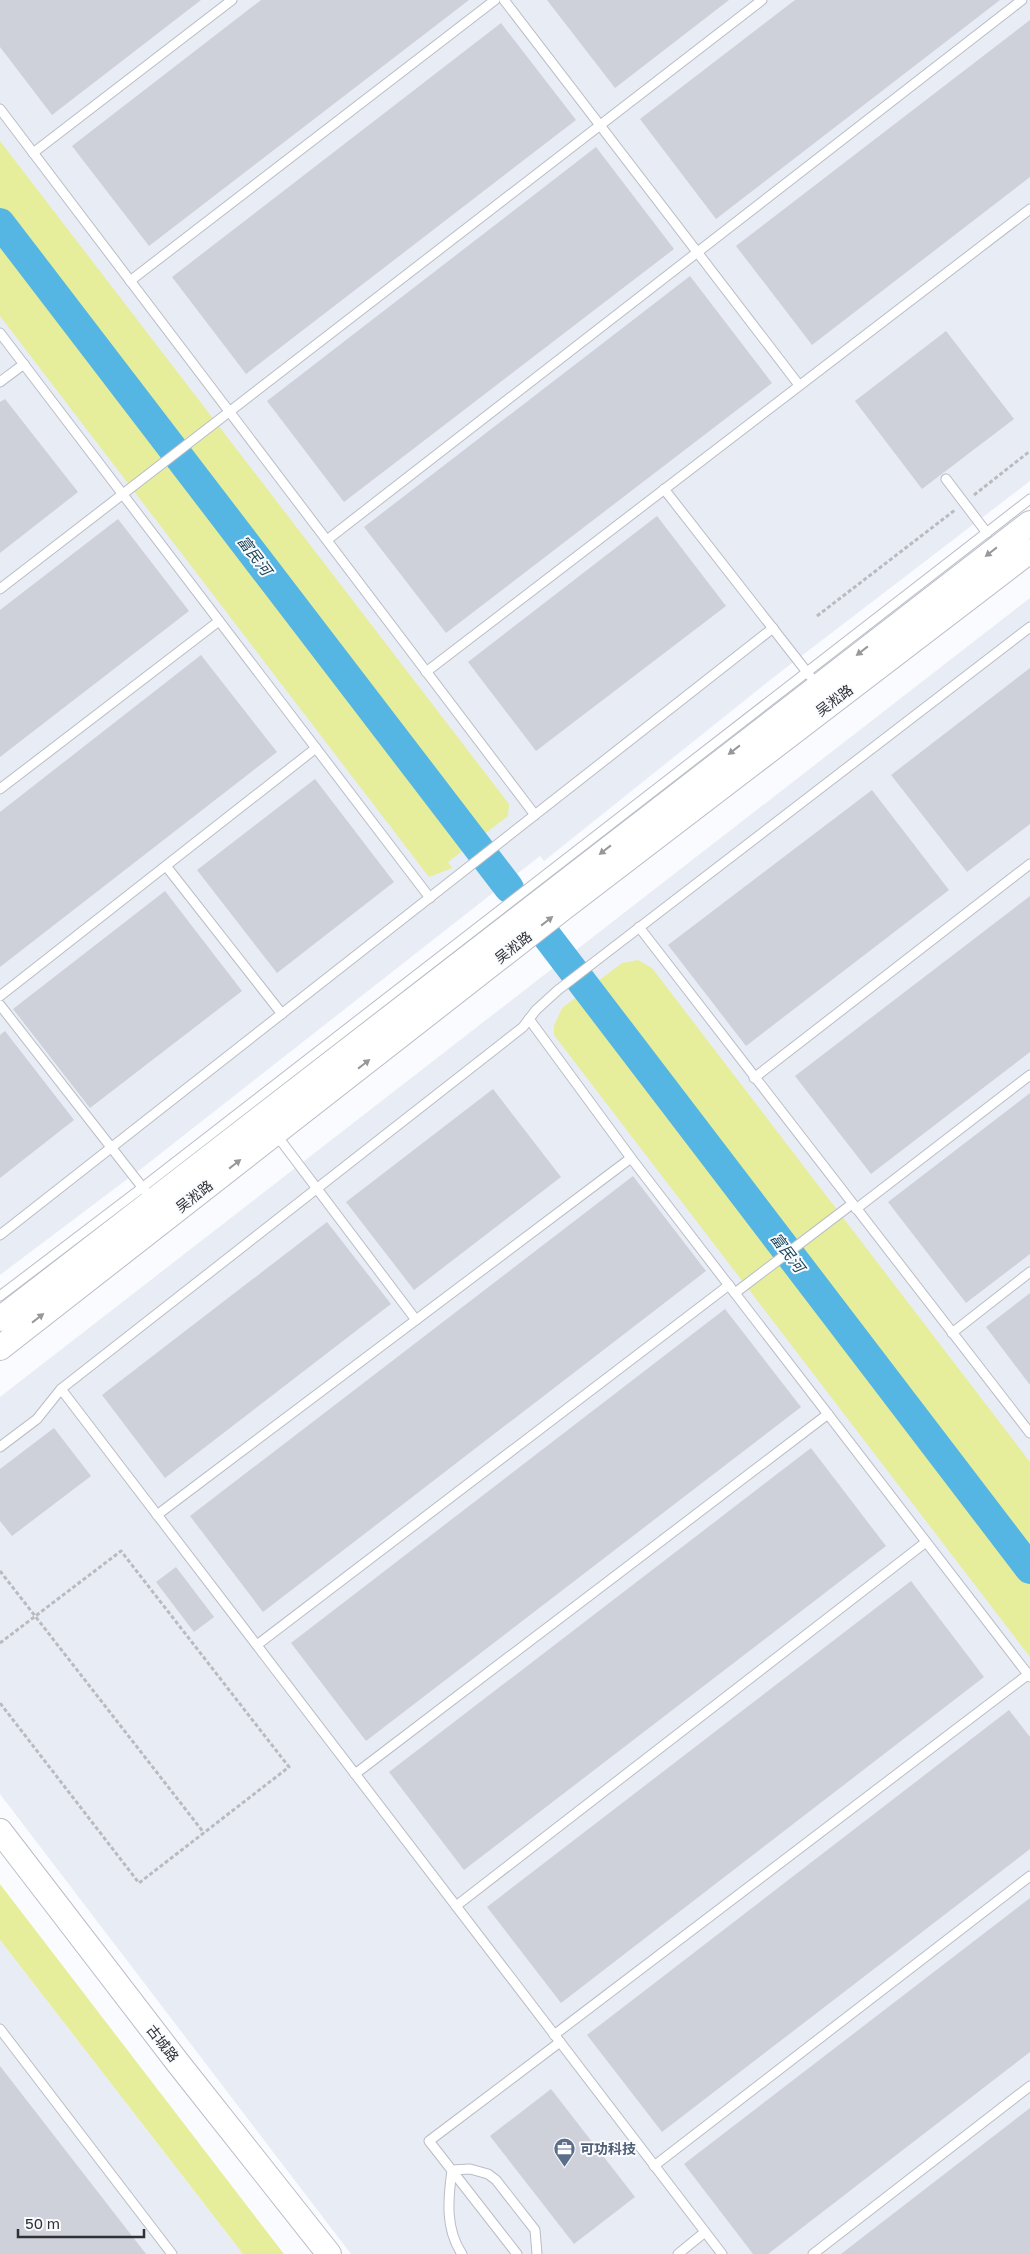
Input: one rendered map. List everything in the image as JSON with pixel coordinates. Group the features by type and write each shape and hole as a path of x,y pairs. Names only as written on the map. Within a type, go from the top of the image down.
{"main road":[{"name":"吴淞路","path":"0,1319 156,1204 1030,523"},
{"name":"吴淞路","path":"0,1348 156,1204 275,1133 819,687 1030,551"},
{"name":"古城路","path":"0,1831 178,2063 329,2254"},
{"name":"古城路","path":"0,1849 312,2254"}],"lane":[{"path":"33,153 232,0"},
{"path":"130,281 495,0"},
{"path":"504,0 799,385"},
{"path":"0,589 762,0"},
{"path":"327,540 1022,0"},
{"path":"0,109 535,815"},
{"path":"426,672 1030,208"},
{"path":"0,333 430,898"},
{"path":"0,382 24,364"},
{"path":"946,479 987,533"},
{"path":"664,489 819,687 987,533 1030,499"},
{"path":"0,789 219,621"},
{"path":"0,1447 37,1419 61,1389 523,1028 536,1010 558,990 1030,626"},
{"path":"0,1236 773,628"},
{"path":"0,996 316,748"},
{"path":"754,1078 1030,864"},
{"path":"166,866 282,1014"},
{"path":"639,927 1030,1433"},
{"path":"0,1004 156,1204 0,1296"},
{"path":"517,2254 429,2141 557,2039 1029,1675 631,1158 529,1019"},
{"path":"257,1645 732,1289 760,1274 854,1207 1030,1075"},
{"path":"275,1133 416,1320"},
{"path":"157,1515 631,1158"},
{"path":"952,1333 1030,1272"},
{"path":"61,1389 722,2254"},
{"path":"355,1774 828,1414"},
{"path":"456,1906 926,1542"},
{"path":"654,2166 1030,1876"},
{"path":"0,2029 172,2254"},
{"path":"813,2254 1030,2086"},
{"path":"452,2170 470,2169 488,2174 496,2180 535,2230 537,2254"},
{"path":"452,2170 448,2203 451,2229 462,2254"},
{"path":"678,2254 705,2232"}],"path":[{"path":"817,616 1030,451"},
{"path":"0,1643 121,1551 289,1767 139,1883 0,1703"},
{"path":"0,1571 204,1833"}],"shaded area":[{"path":"0,0 1030,0 1030,481 774,677 544,861 540,856 146,1165 0,1275"},
{"path":"1030,598 1030,2254 351,2254 0,1794 0,1397"},
{"path":"0,1940 243,2254 0,2254"}],"green space":[{"path":"0,141 509,804 508,816 448,862 452,868 429,877 0,316"},
{"path":"638,960 652,968 1030,1462 1030,1657 554,1035 554,1026 562,1008 622,963"},
{"path":"0,1884 284,2254 243,2254 0,1940"}],"building":[{"path":"0,0 201,0 52,115 0,47"},
{"path":"261,0 469,0 149,246 72,146"},
{"path":"547,0 729,0 615,88"},
{"path":"795,0 1000,0 716,219 640,119"},
{"path":"1030,20 1030,177 812,345 736,246"},
{"path":"501,23 576,120 246,374 172,277"},
{"path":"596,147 674,249 344,502 267,401"},
{"path":"690,276 772,383 446,633 364,527"},
{"path":"946,331 1014,419 922,489 855,401"},
{"path":"5,399 78,492 0,553 0,402"},
{"path":"657,516 726,606 536,751 468,662"},
{"path":"118,519 189,611 0,757 0,610"},
{"path":"201,655 277,752 0,967 0,812"},
{"path":"1030,668 1030,824 967,872 891,775"},
{"path":"315,779 394,882 277,973 197,870"},
{"path":"872,790 949,890 746,1046 668,945"},
{"path":"165,891 242,991 90,1108 13,1009"},
{"path":"1030,896 1030,1052 871,1174 795,1076"},
{"path":"5,1031 74,1120 0,1178 0,1035"},
{"path":"493,1089 561,1177 414,1290 346,1202"},
{"path":"1030,1093 1030,1254 966,1303 888,1202"},
{"path":"633,1176 706,1271 263,1612 190,1516"},
{"path":"327,1222 391,1304 165,1478 102,1395"},
{"path":"1030,1293 1030,1385 986,1327"},
{"path":"725,1309 801,1407 366,1741 291,1643"},
{"path":"54,1428 91,1476 12,1536 0,1521 0,1469"},
{"path":"811,1448 886,1546 464,1870 389,1772"},
{"path":"176,1567 214,1617 194,1632 156,1582"},
{"path":"911,1581 984,1677 561,2003 487,1907"},
{"path":"1009,1710 1030,1737 1030,1849 662,2132 587,2035"},
{"path":"1030,1898 1030,2052 768,2254 753,2254 684,2164"},
{"path":"0,2066 146,2254 0,2254"},
{"path":"551,2089 635,2197 574,2244 490,2136"},
{"path":"1030,2108 1030,2254 841,2254"}],"waterway":[{"name":"富民河","path":"0,223 509,888"},
{"name":"富民河","path":"546,935 1030,1569"}],"place":[{"name":"可功科技","path":"564,2167"}]}
